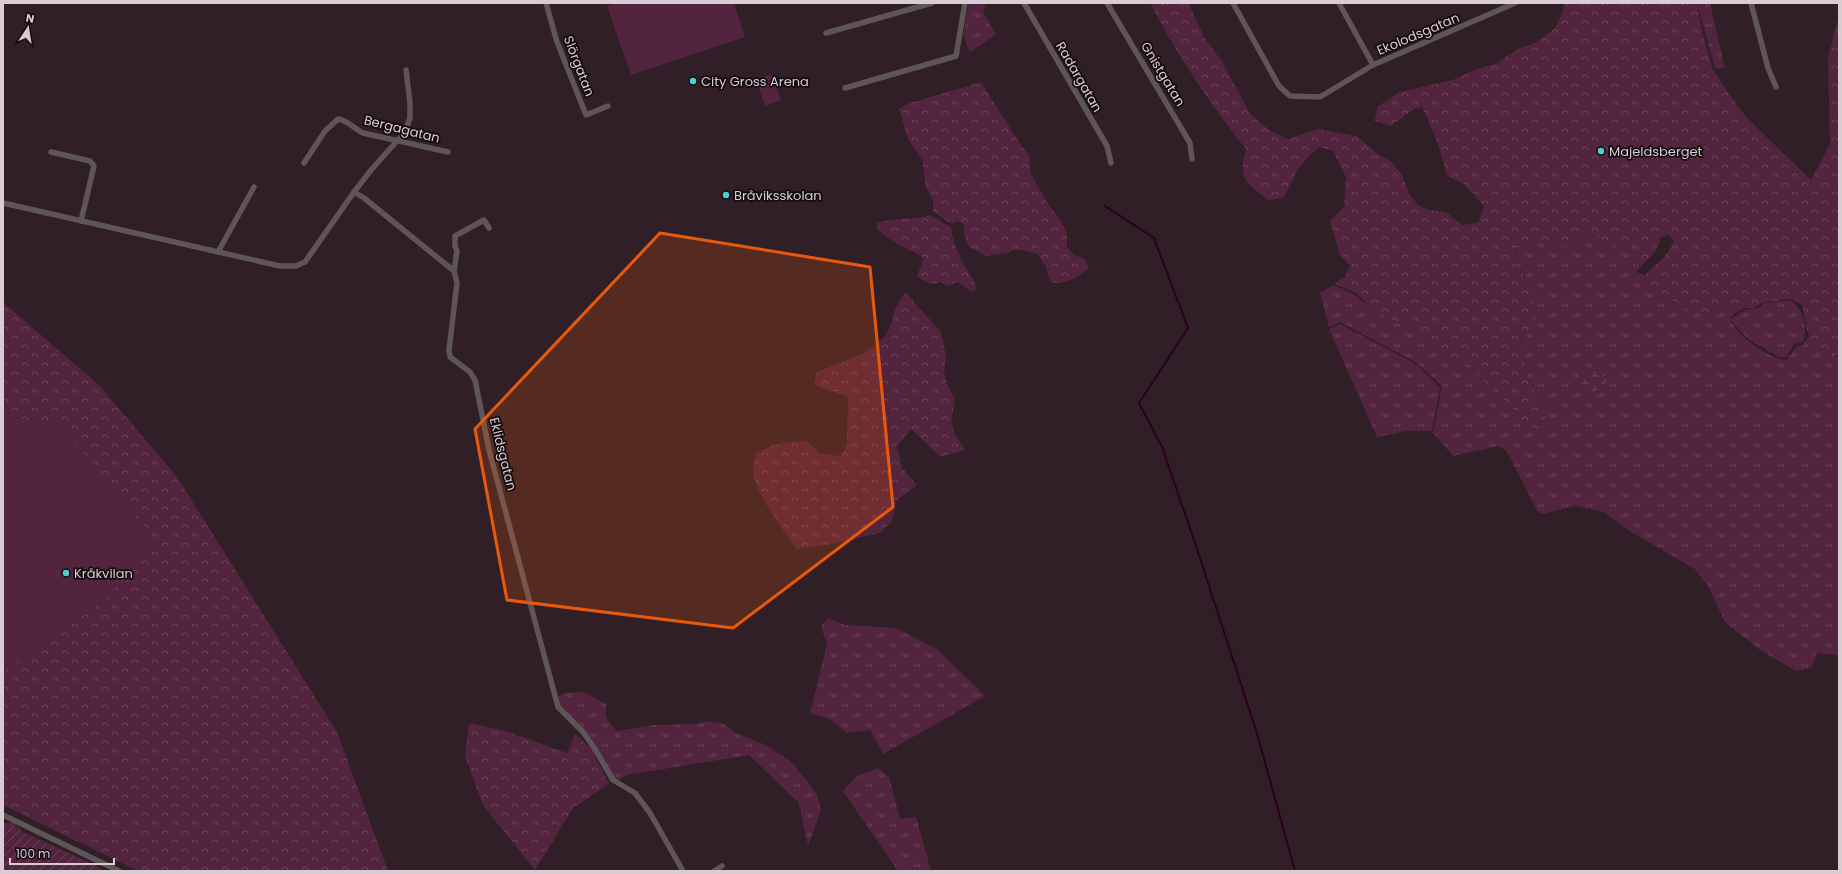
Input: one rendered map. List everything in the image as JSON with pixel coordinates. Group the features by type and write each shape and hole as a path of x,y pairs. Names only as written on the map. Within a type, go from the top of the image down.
{"street":[{"name":"Slörgatan","path":"546,3 557,42 586,115 608,106"},
{"path":"826,33 932,3"},
{"path":"845,88 956,56 965,3"},
{"name":"Radargatan","path":"1024,3 1107,146 1111,163"},
{"name":"Gnistgatan","path":"1107,3 1190,143 1192,159"},
{"name":"Ekolodsgatan","path":"1233,3 1279,86 1290,96 1320,97 1373,65 1515,3"},
{"path":"1339,3 1373,65"},
{"path":"1751,3 1768,68 1776,87"},
{"path":"3,203 280,266 296,266 305,262 354,192 371,170 405,132 410,118 410,103 406,70"},
{"name":"Bergagatan","path":"304,162 325,131 338,119 344,120 352,127 363,133 448,152"},
{"path":"51,152 90,161 94,166 81,221"},
{"path":"218,252 254,187"},
{"path":"354,192 364,198 454,271"},
{"path":"454,271 457,251 455,246 456,236 484,220 489,228"},
{"name":"Eklidsgatan","path":"454,271 456,283 449,350 450,357 470,372 475,380 489,450 558,707 583,732 613,780 635,793 650,813 683,871"},
{"path":"3,815 119,871"},
{"path":"714,871 722,866"}],"highlighted area":[{"path":"660,233 870,267 893,507 733,628 507,600 475,429"}],"green space":[{"path":"615,3 734,3 745,37 631,75 607,6"},
{"path":"969,3 986,3 983,12 996,35 970,52 963,35"},
{"path":"1150,3 1188,3 1205,39 1221,60 1251,115 1269,130 1288,139 1318,129 1357,136 1375,152 1391,162 1402,175 1409,194 1418,205 1428,210 1446,212 1462,225 1478,223 1484,206 1463,183 1447,176 1437,141 1422,107 1414,109 1391,126 1375,121 1377,107 1399,92 1453,80 1474,70 1495,64 1518,49 1537,42 1555,28 1563,11 1563,3 1697,3 1701,27 1712,68 1745,116 1811,180 1830,144 1828,59 1839,14 1839,353 1828,362 1821,357 1807,330 1802,305 1791,299 1764,302 1754,308 1745,308 1735,313 1727,307 1710,315 1689,312 1671,300 1657,297 1647,286 1645,275 1665,256 1674,242 1669,234 1660,238 1659,244 1654,253 1636,272 1635,254 1621,244 1604,253 1601,237 1589,229 1581,233 1572,247 1533,242 1517,246 1514,258 1528,284 1534,302 1536,321 1535,331 1522,337 1525,366 1529,381 1548,411 1544,426 1537,431 1523,421 1510,405 1484,382 1471,365 1441,355 1431,341 1414,329 1394,321 1373,309 1355,292 1334,284 1345,277 1350,266 1340,255 1330,221 1344,207 1346,177 1333,151 1319,147 1306,159 1299,168 1283,198 1268,200 1260,194 1249,184 1243,174 1246,149 1195,79 1171,41"},
{"path":"1697,3 1710,3 1725,68 1715,68"},
{"path":"771,74 781,100 765,106 756,80"},
{"path":"981,82 1022,147 1029,154 1031,174 1048,204 1060,219 1067,233 1067,247 1074,255 1085,259 1089,268 1071,280 1056,283 1050,282 1046,266 1037,254 1034,253 1014,250 1007,253 987,256 969,247 964,234 964,224 957,221 951,224 933,211 933,201 926,187 922,160 908,139 899,109 907,104"},
{"path":"930,215 951,227 958,251 964,265 974,281 977,290 971,291 957,282 947,286 940,282 928,283 923,280 917,276 924,258 893,241 877,229 877,223 883,221 916,218"},
{"path":"1589,228 1616,246 1621,244 1635,254 1636,272 1645,275 1647,286 1657,297 1670,300 1689,312 1710,315 1727,307 1735,313 1730,318 1731,319 1747,309 1759,308 1764,303 1790,300 1802,313 1805,330 1803,342 1794,344 1787,357 1779,357 1748,339 1731,320 1734,327 1747,340 1772,356 1787,360 1797,346 1803,345 1810,334 1821,357 1836,357 1839,353 1839,657 1837,655 1817,653 1811,668 1796,671 1760,650 1725,622 1708,586 1695,569 1628,530 1604,512 1576,506 1543,514 1538,512 1506,450 1498,446 1453,456 1433,433 1442,386 1417,363 1340,322 1329,328 1320,293 1333,285 1354,294 1373,309 1394,321 1414,329 1431,341 1442,355 1471,365 1484,382 1510,405 1523,421 1548,411 1529,381 1525,366 1522,336 1526,277 1514,258 1517,246 1534,242 1572,247 1581,233"},
{"path":"905,292 941,332 946,357 944,371 947,384 955,399 951,423 955,434 965,450 941,457 911,429 897,446 902,468 917,485 897,500 891,522 880,533 832,544 797,549 763,499 754,477 753,468 756,453 773,445 795,441 806,441 821,454 841,456 847,444 848,397 822,388 814,383 817,372 865,353 885,336 892,323 894,311"},
{"path":"3,302 100,386 177,477 337,732 388,871 138,871 3,805 3,671 101,603 59,424 3,417"},
{"path":"1340,324 1416,364 1440,388 1432,431 1406,431 1377,437 1329,329"},
{"path":"1584,370 1592,370 1600,373 1607,382 1594,392 1579,388 1572,379"},
{"name":"Kråkvilan","path":"3,417 59,424 157,542 101,603 3,671"},
{"path":"828,618 845,625 896,628 938,650 985,696 883,754 870,730 847,733 831,720 810,713 827,644 821,627"},
{"path":"583,692 606,704 606,717 616,731 653,725 697,724 707,721 724,724 735,733 766,745 789,760 817,795 821,810 808,846 799,803 749,755 627,775 617,781 596,749 560,708 557,697 565,693"},
{"path":"469,723 506,731 567,753 575,734 591,748 609,784 573,808 535,870 483,805 465,756"},
{"path":"878,768 889,777 900,819 916,817 931,871 898,871 843,791 857,776"},
{"path":"12,822 23,832 101,868 100,871 3,871 3,824"}],"waterway":[{"path":"1105,206 1154,238 1188,328 1139,403 1162,447 1194,540 1256,730 1295,871"}],"place":[{"name":"City Gross Arena","path":"693,81"},
{"name":"Majeldsberget","path":"1601,151"},
{"name":"Bråviksskolan","path":"726,195"},
{"name":"Kråkvilan","path":"66,573"}]}
